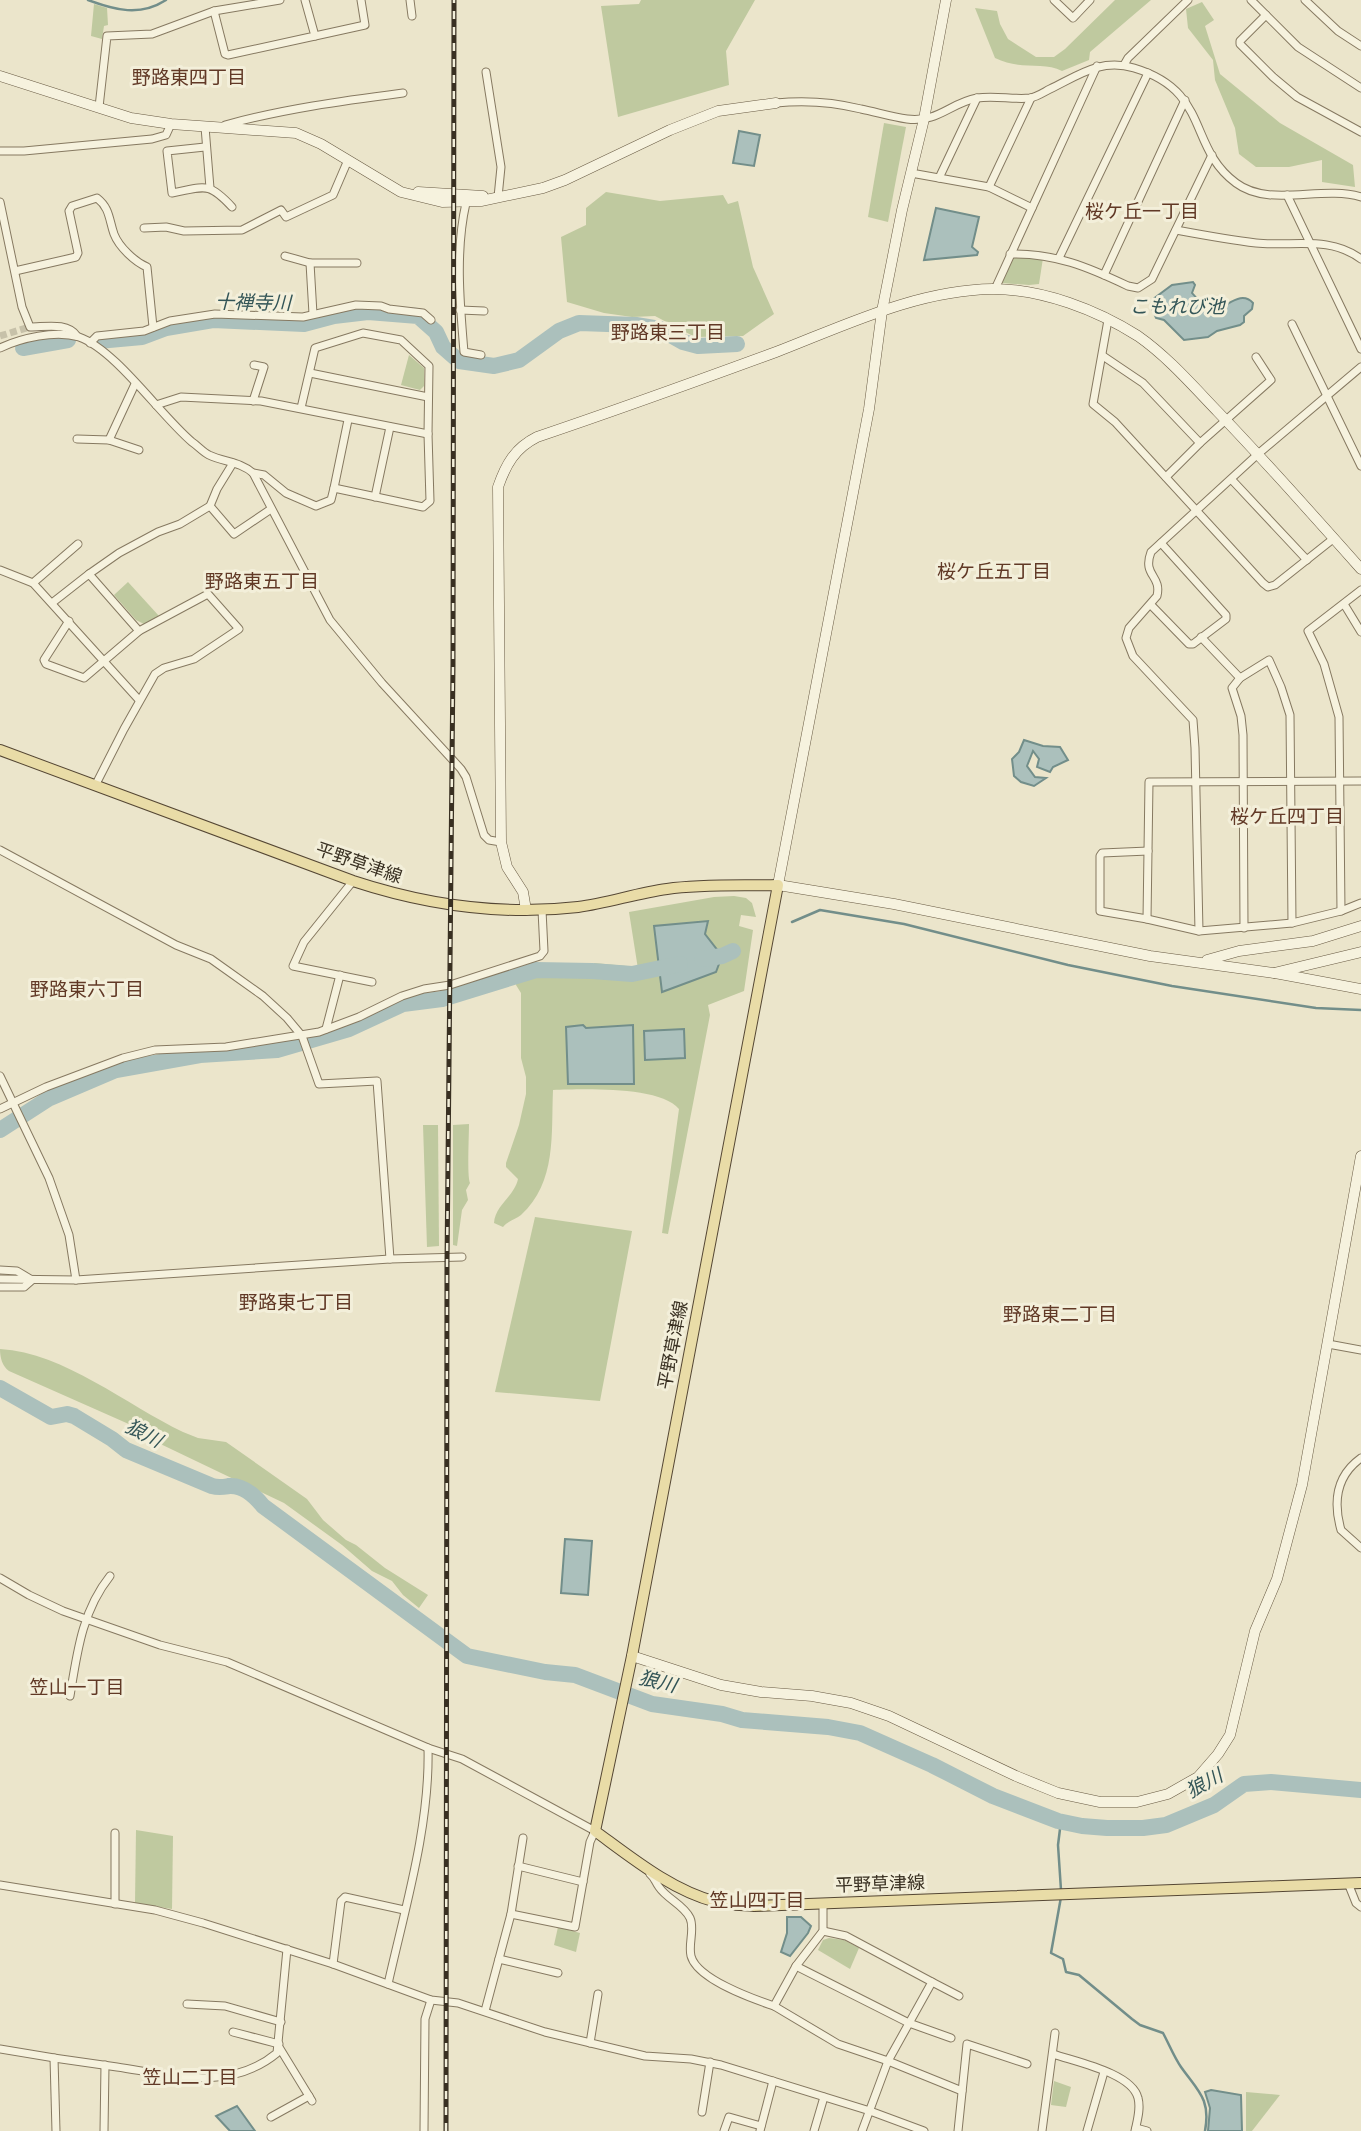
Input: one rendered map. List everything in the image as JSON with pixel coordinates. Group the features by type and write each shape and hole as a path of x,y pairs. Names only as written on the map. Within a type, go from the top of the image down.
{"main road":[{"name":"平野草津線","path":"0,750 353,881 422,901 462,907 526,910 579,906 668,889 778,885 632,1656 595,1831 647,1868 680,1887 719,1903 754,1906 1361,1882"}],"street":[{"path":"99,107 107,36 152,34 214,11 280,0"},
{"path":"305,0 315,36"},
{"path":"214,11 225,54 228,55 365,25 361,0"},
{"path":"410,0 412,16"},
{"path":"946,0 883,311 867,423 778,885 894,904 1150,956 1274,973 1361,989"},
{"path":"1054,0 1073,18 1090,0"},
{"path":"1124,65 1188,0"},
{"path":"1251,0 1298,47 1361,89"},
{"path":"1305,0 1338,32 1361,46"},
{"path":"1266,15 1240,44 1297,97 1361,132"},
{"path":"0,76 131,118 171,124 296,133 321,144 412,197 429,201 466,202 531,191 565,180 670,130 718,111 803,100 908,119 924,119 939,116 957,105 977,98 1031,98 1097,66 1124,65 1148,73 1176,89 1196,118 1212,155 1227,174 1247,189 1267,194 1336,192 1360,195"},
{"path":"995,289 1097,66"},
{"path":"486,72 500,167 498,197"},
{"path":"1059,258 1148,73"},
{"path":"218,128 312,105 403,93"},
{"path":"939,178 977,98"},
{"path":"989,187 1031,98"},
{"path":"1104,275 1185,100"},
{"path":"0,151 152,139 166,135 171,124"},
{"path":"205,127 210,188"},
{"path":"205,147 167,151 172,192 210,188 216,190 232,207"},
{"path":"1010,254 1036,253 1059,258 1138,288 1152,279 1212,155"},
{"path":"144,228 166,227 184,231 243,230 281,210 286,217 333,195 348,160"},
{"path":"911,173 989,187 1032,208"},
{"path":"390,185 427,194 498,197"},
{"path":"1287,195 1361,349"},
{"path":"15,271 76,257 78,253 69,211 72,206 97,198 111,216 115,236 138,262 147,267 153,327"},
{"path":"0,202 22,307 30,327 66,327 72,330 78,337 102,351 186,437 207,454 246,466 253,473 330,620 382,683 461,769 484,835 489,840 501,842"},
{"path":"466,202 461,226 460,310 464,352 481,355"},
{"path":"1176,230 1258,243 1309,242 1340,247 1361,259"},
{"path":"285,256 310,263 357,263"},
{"path":"310,263 313,314"},
{"path":"526,910 523,892 507,867 501,842 498,486 510,458 525,443 537,437 921,299 957,292 995,289 1030,294 1091,311 1137,336 1165,357 1258,454 1333,538 1359,561"},
{"path":"90,343 97,335 144,331 170,321 215,314 303,317 356,305 423,313 431,320"},
{"path":"460,310 484,311"},
{"path":"1108,320 1093,404 1115,422 1268,587 1275,585 1333,538"},
{"path":"1292,324 1361,466"},
{"path":"301,408 315,348 363,333 401,340 429,366 430,501 423,507 334,488"},
{"path":"0,348 14,341 78,337"},
{"path":"1103,356 1143,383 1200,443"},
{"path":"1166,477 1271,380 1256,356"},
{"path":"253,401 264,367 254,365"},
{"path":"1199,931 1193,720 1133,656 1126,638 1129,628 1151,605 1159,589 1148,569 1148,560 1151,552 1258,454 1361,367"},
{"path":"310,373 428,397"},
{"path":"109,440 135,384"},
{"path":"156,405 181,397 253,401 428,434"},
{"path":"253,473 264,475 286,493 316,506 331,500 348,420"},
{"path":"375,497 390,427"},
{"path":"77,439 109,440 139,450"},
{"path":"52,603 119,553 158,532 180,524 210,506 233,463"},
{"path":"1232,480 1307,560"},
{"path":"210,506 234,534 271,509"},
{"path":"1151,605 1189,644 1202,638 1226,618 1161,543"},
{"path":"33,583 78,544"},
{"path":"0,570 33,583 139,700"},
{"path":"89,574 139,631"},
{"path":"1341,911 1339,717 1324,664 1308,631 1361,590"},
{"path":"69,621 44,660 46,664 84,678 139,631 208,594 239,629 202,655 164,668 155,674 95,786"},
{"path":"1344,604 1361,632"},
{"path":"1202,638 1240,678"},
{"path":"1244,928 1241,716 1232,688 1240,678 1269,660 1290,715 1292,923"},
{"path":"1147,919 1149,782 1361,781"},
{"path":"0,850 176,944 211,959 263,996 287,1017 303,1041 319,1084 377,1081 390,1259"},
{"path":"1148,851 1105,852 1100,856 1100,911 1199,931 1292,923 1341,911 1361,903"},
{"path":"353,881 304,942 293,966 372,982"},
{"path":"0,1109 17,1111 46,1087 123,1058 155,1050 303,1041 413,992 450,985 540,956 544,951 542,909"},
{"path":"1199,962 1239,951 1313,941 1361,926"},
{"path":"1274,973 1361,952"},
{"path":"326,1029 340,975"},
{"path":"0,1076 49,1178 69,1235 76,1280"},
{"path":"632,1656 721,1685 851,1703 888,1716 1058,1793 1100,1802 1137,1802 1168,1794 1198,1777 1230,1735 1255,1631 1277,1579 1290,1537 1303,1485 1361,1156"},
{"path":"0,1279 76,1280 390,1259 462,1257"},
{"path":"0,1270 17,1271 32,1280"},
{"path":"0,1287 24,1287 32,1280"},
{"path":"1328,1344 1361,1350"},
{"path":"1361,1458 1350,1466 1336,1494 1341,1530 1361,1548"},
{"path":"70,1696 85,1618 100,1588 110,1576"},
{"path":"0,1578 29,1595 85,1618 160,1645 227,1662 428,1748 463,1759 595,1831 590,1842 575,1927 511,1914"},
{"path":"388,1984 424,1813 429,1776 428,1748"},
{"path":"115,1833 115,1904"},
{"path":"485,2011 511,1914 523,1838"},
{"path":"518,1866 583,1882"},
{"path":"647,1868 656,1879 658,1887 686,1911 691,1919 690,1947 694,1964 714,1981 774,2006 838,2044 888,2060 962,2091"},
{"path":"1348,1883 1356,1903 1361,1907"},
{"path":"0,1885 167,1913 288,1949 431,2000 458,2003 514,2023 645,2056 710,2062 870,2111 923,2131"},
{"path":"333,1964 341,1901 345,1897 404,1910"},
{"path":"774,2006 796,1966 824,1931 823,1903"},
{"path":"824,1931 846,1936 959,1996"},
{"path":"0,2049 185,2079 233,2075 266,2062 277,2053 288,1949"},
{"path":"499,1959 558,1973"},
{"path":"796,1966 909,2023 951,2038"},
{"path":"862,2131 888,2060 932,1982"},
{"path":"590,2043 598,1994"},
{"path":"424,2131 425,2019 431,2000"},
{"path":"187,2004 225,2006 281,2022"},
{"path":"233,2032 279,2046 311,2098 271,2117"},
{"path":"1042,2131 1055,2033"},
{"path":"958,2131 967,2044 1027,2064"},
{"path":"1053,2054 1122,2079 1136,2093 1139,2101 1135,2129 1147,2131"},
{"path":"54,2058 56,2131"},
{"path":"702,2112 710,2062"},
{"path":"104,2131 105,2066"},
{"path":"1087,2131 1104,2072"},
{"path":"724,2131 729,2117 760,2129 774,2081"},
{"path":"814,2131 824,2097"}],"green space":[{"path":"641,0 755,0 726,51 729,85 618,117 601,6 639,4"},
{"path":"1115,0 1151,0 1090,52 1089,60 1062,71 1014,64 995,58 975,8 997,11 1008,39 1036,57 1054,57"},
{"path":"1202,2 1214,20 1205,26 1220,74 1280,123 1353,165 1355,187 1322,182 1322,160 1289,167 1256,167 1239,154 1235,128 1215,80 1213,60 1188,28 1186,9"},
{"path":"94,4 107,8 108,25 104,26 102,39 91,36"},
{"path":"884,123 906,127 888,222 868,217"},
{"path":"606,192 660,201 723,195 728,204 738,201 753,267 774,314 743,336 695,337 655,316 632,317 604,313 567,302 561,237 586,225 586,208"},
{"path":"1013,258 1043,258 1039,284 1002,283"},
{"path":"409,355 424,368 424,386 420,390 401,385"},
{"path":"128,582 159,616 144,624 136,620 114,595"},
{"path":"734,896 746,898 752,903 756,917 741,915 739,926 753,930 744,991 708,1005 710,1015 668,1234 662,1233 679,1109 656,1096 620,1091 553,1090 550,1157 541,1188 521,1215 503,1227 494,1223 498,1211 513,1191 518,1179 506,1167 526,1094 526,1077 521,1058 521,993 516,985 517,979 531,974 593,973 594,963 627,966 630,971 638,969 629,912"},
{"path":"469,1124 470,1183 466,1190 468,1200 462,1210 457,1246 453,1245 453,1125"},
{"path":"423,1125 438,1125 439,1246 427,1247"},
{"path":"535,1217 632,1231 600,1401 495,1392"},
{"path":"0,1349 48,1360 94,1382 183,1432 198,1438 226,1442 307,1499 323,1520 346,1540 428,1595 419,1608 403,1595 392,1581 372,1571 342,1545 284,1503 150,1439 149,1433 9,1371 2,1361"},
{"path":"136,1830 173,1836 172,1909 135,1903"},
{"path":"558,1927 580,1933 576,1952 554,1945"},
{"path":"823,1940 844,1940 859,1948 850,1969 818,1950"},
{"path":"1054,2081 1071,2087 1066,2107 1051,2105"},
{"path":"1246,2092 1280,2095 1252,2131 1246,2131"}],"water":[{"path":"739,131 760,135 754,166 733,163"},
{"path":"936,208 979,217 972,247 978,252 977,255 924,260"},
{"name":"こもれび池","path":"1193,282 1195,285 1192,293 1206,305 1218,309 1245,298 1253,303 1252,309 1244,316 1244,322 1240,325 1217,331 1208,337 1184,340 1164,320 1156,318 1151,306 1153,299 1172,285"},
{"path":"1024,740 1043,746 1060,747 1068,760 1053,767 1050,772 1037,767 1039,759 1033,751 1027,766 1035,777 1046,778 1034,786 1021,782 1014,776 1012,759 1019,752"},
{"path":"708,921 705,934 722,956 716,972 662,992 654,926"},
{"path":"583,1025 586,1028 633,1025 634,1084 568,1084 566,1027"},
{"path":"684,1029 685,1058 645,1060 644,1031"},
{"path":"565,1539 592,1541 588,1595 561,1593"},
{"path":"787,1917 801,1917 811,1926 790,1956 781,1952 787,1933"},
{"path":"1211,2090 1241,2095 1242,2131 1208,2131 1210,2108 1205,2092"},
{"path":"237,2106 255,2131 230,2131 216,2116"}],"waterway":[{"path":"88,0 127,10 147,9 166,0"},
{"path":"98,341 142,337 166,328 213,320 304,324 334,316 368,312 418,316 436,332 443,347 459,361 494,366 519,360 559,331 579,323 636,325 660,329 683,342 698,346 737,344"},
{"name":"十禅寺川","path":"23,348 68,340"},
{"path":"792,922 820,910 904,924 1068,965 1172,986 1316,1008 1361,1010"},
{"path":"702,959 733,951"},
{"path":"0,1130 48,1099 116,1070 200,1055 277,1050 349,1029 403,1004 442,999 536,970 632,974 680,964"},
{"name":"狼川","path":"0,1388 51,1417 67,1414 74,1416 126,1450 212,1486 244,1489 263,1506 467,1656 545,1672 575,1675 652,1704 722,1714 742,1720 828,1727 860,1733 993,1796 1058,1821 1082,1826 1143,1828 1166,1825 1214,1805 1244,1784 1271,1782 1361,1790"},
{"path":"1061,1821 1058,1845 1061,1890"},
{"path":"1061,1897 1051,1953 1063,1959 1066,1972 1079,1975 1140,2025 1163,2033 1178,2063 1202,2096 1206,2111 1205,2131"}],"tunnel":[{"path":"0,336 30,327"}],"railway":[{"path":"446,2131 447,1263 453,664 454,0"}],"district":[{"name":"野路東四丁目","path":"189,77"},
{"name":"桜ケ丘一丁目","path":"1142,211"},
{"name":"野路東三丁目","path":"668,332"},
{"name":"桜ケ丘五丁目","path":"994,571"},
{"name":"野路東五丁目","path":"262,581"},
{"name":"桜ケ丘四丁目","path":"1287,816"},
{"name":"野路東六丁目","path":"87,989"},
{"name":"野路東七丁目","path":"296,1302"},
{"name":"野路東二丁目","path":"1060,1314"},
{"name":"笠山一丁目","path":"77,1687"},
{"name":"笠山四丁目","path":"757,1900"},
{"name":"笠山二丁目","path":"190,2077"}]}
